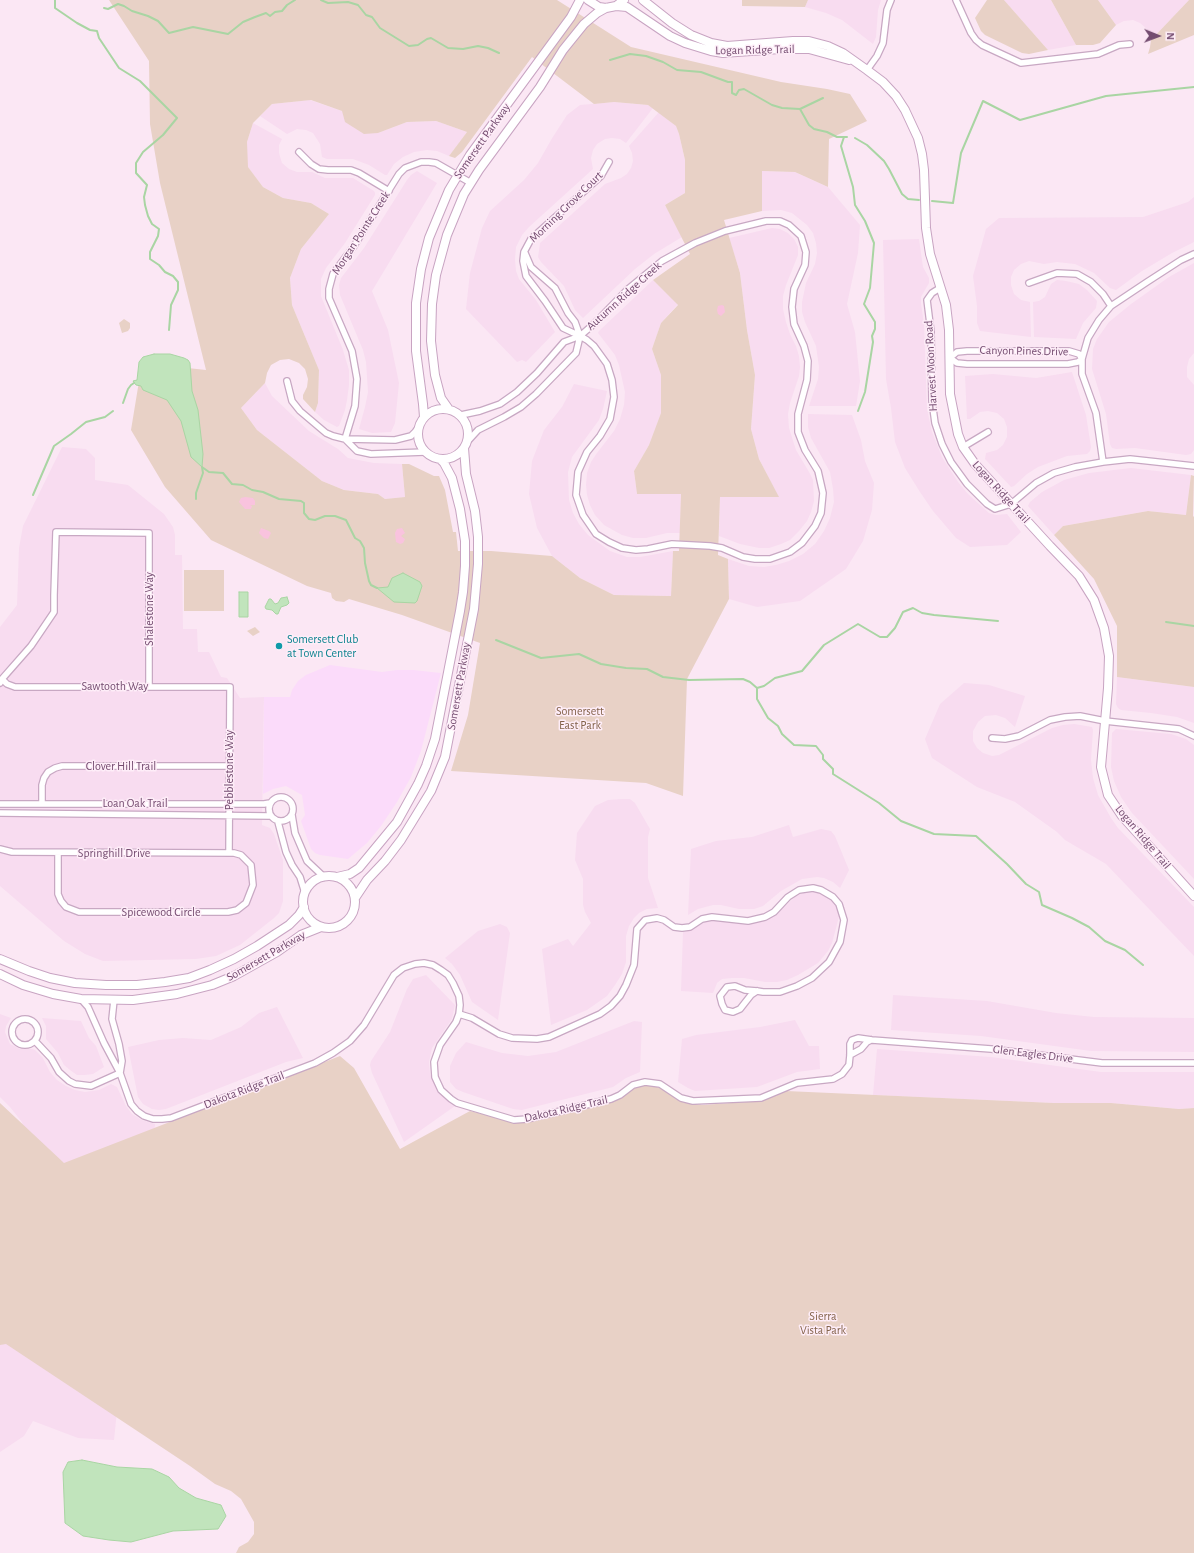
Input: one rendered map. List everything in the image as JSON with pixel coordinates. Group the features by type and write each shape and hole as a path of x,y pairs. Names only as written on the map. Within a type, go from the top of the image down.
{"main road":[{"name":"Somersett Parkway","path":"424,417 416,351 416,303 421,269 429,238 440,210 457,175 571,16 580,0"},
{"path":"588,0 599,7 606,8 616,6 624,0"},
{"name":"Logan Ridge Trail","path":"644,0 672,23 691,35 711,43 727,46 762,42 809,41 828,46 843,53 868,70 883,82 896,96 908,116 918,138 924,170 926,228 930,254 946,305 949,330 950,394 958,434 963,447 975,464 1079,576 1094,600 1104,628 1109,656 1101,767 1108,795 1122,816 1194,896"},
{"name":"Logan Ridge Trail","path":"616,6 628,8 670,36 711,51 723,53 780,49 809,49 856,62"},
{"name":"Somersett Parkway","path":"448,408 441,398 435,375 431,341 432,304 436,275 447,235 464,194 500,140 540,87 563,50 584,24 596,13 606,8"},
{"path":"448,408 461,415 466,421 468,428 466,445 454,457 440,459 432,457 425,452 419,440 419,427 424,417 435,410 448,408"},
{"name":"Somersett Parkway","path":"355,898 367,880 385,861 401,840 431,791 445,757 474,609 478,564 477,531 466,474 466,445"},
{"name":"Somersett Parkway","path":"337,878 350,874 359,868 397,822 418,784 435,739 463,592 465,566 465,541 460,509 452,478 440,459"},
{"path":"324,877 337,878 349,885 355,898 355,907 352,916 339,927 330,929 321,927 309,919 304,906 305,893 312,883 324,877"},
{"name":"Somersett Parkway","path":"0,959 28,971 50,978 76,983 137,985 189,978 234,959 257,946 289,924 299,915 304,906"},
{"name":"Somersett Parkway","path":"0,974 23,985 53,994 80,999 133,1000 177,994 212,985 234,976 278,952 301,935 321,927"}],"street":[{"path":"868,70 882,46 885,34 887,10 891,0"},
{"path":"956,0 971,33 976,40 982,45 1021,63 1098,54 1119,45 1130,44"},
{"path":"299,152 311,164 319,168 328,170 351,170 359,173 388,191"},
{"name":"Morgan Pointe Creek","path":"345,439 355,406 357,379 352,351 330,298 330,281 333,274 354,246 399,174 405,168 421,162 436,163 471,183"},
{"name":"Morning Grove Court","path":"580,336 563,328 545,300 530,282 524,268 524,252 532,239 601,176 609,162"},
{"name":"Autumn Ridge Creek","path":"461,415 480,411 500,404 517,392 537,373 564,342 580,336 642,276 662,261 684,248 710,236 741,226 771,221 789,225 801,236 804,243 806,258 805,265 794,290 792,307 794,324 804,346 808,361 807,380 799,406 797,422 801,441 818,471 822,485 822,506 819,519 811,533 797,548 770,558 749,558 722,548 679,544 636,550 622,548 596,534 583,515 576,495 578,472 586,452 607,426 612,412 614,397 612,380 607,364 594,346 580,336"},
{"name":"Morning Grove Court","path":"524,252 531,267 555,288 568,313 575,322 580,336"},
{"path":"1103,462 1096,413 1082,374 1082,359 1088,338 1099,320 1111,306 1182,260 1194,254"},
{"path":"1029,283 1057,273 1077,274 1091,282 1103,294 1111,306"},
{"name":"Harvest Moon Road","path":"940,288 932,293 927,300 930,332 932,401 935,423 942,444 951,462 967,484 987,504 995,509 1011,504"},
{"name":"Autumn Ridge Creek","path":"466,445 478,430 504,418 521,407 536,394 576,353 580,336"},
{"name":"Canyon Pines Drive","path":"967,350 1069,351 1078,354 1082,359 1078,362 1068,364 967,364 957,363 950,358 958,352 967,350"},
{"path":"287,381 292,401 300,411 326,433 345,439 395,440 411,436 419,427"},
{"path":"963,447 988,432"},
{"path":"345,439 357,451 371,454 412,451 425,452"},
{"path":"1011,504 1036,483 1054,473 1075,467 1130,459 1194,466"},
{"name":"Shalestone Way","path":"1,681 31,646 54,612 56,532 149,533 149,686"},
{"name":"Sawtooth Way","path":"1,681 15,687 230,686"},
{"name":"Pebblestone Way","path":"229,853 230,686"},
{"path":"992,738 1004,739 1019,736 1050,720 1065,716 1080,716 1105,721 1179,729 1194,736"},
{"name":"Clover Hill Trail","path":"42,803 42,785 44,778 52,770 62,766 229,766"},
{"path":"305,893 300,877 286,852 278,822 270,816 268,810 270,803 275,798 287,798 292,805 295,833 307,861 324,877"},
{"name":"Loan Oak Trail","path":"0,804 270,803"},
{"name":"Loan Oak Trail","path":"0,813 270,816"},
{"path":"278,822 287,820 292,815"},
{"name":"Springhill Drive","path":"0,849 12,852 58,853 229,853"},
{"name":"Spicewood Circle","path":"58,853 58,894 66,907 79,912 228,912 237,910 246,903 253,885 251,865 241,855 229,853"},
{"path":"459,1014 472,1018 499,1034 512,1038 523,1040 549,1037 600,1014 611,1006 620,996 634,965 636,951 635,934 637,929 645,920 656,918 664,920 674,927 682,928 690,927 702,920 712,917 748,921 765,917 774,912 788,897 799,890 821,890 833,897 839,904 844,920 840,942 829,962 812,978 788,990 772,992 745,990 735,986 727,987 720,996 722,1004 725,1010 732,1012 740,1009 751,995 757,991"},
{"name":"Dakota Ridge Trail","path":"80,999 88,1007 120,1073 131,1104 137,1111 153,1119 170,1118 315,1063 333,1053 350,1041 364,1025 394,975 403,968 424,963 433,965 448,976 459,996 459,1014 456,1022 435,1055 434,1070 438,1084 446,1095 457,1103 514,1120 527,1119 611,1099 633,1086 645,1082 660,1084 681,1098 693,1101 761,1098 797,1083 838,1077 846,1070 852,1040 858,1038 872,1040"},
{"name":"Dakota Ridge Trail","path":"114,1000 112,1019 122,1061 120,1073"},
{"path":"24,1019 32,1021 36,1024 39,1032 35,1041 28,1045 16,1042 12,1035 13,1026 24,1019"},
{"path":"850,1055 861,1049 867,1042 872,1040"},
{"name":"Glen Eagles Drive","path":"872,1040 991,1049 1102,1063 1194,1063"},
{"path":"35,1041 51,1058 59,1072 69,1081 80,1086 91,1086 120,1073"}],"shaded area":[{"path":"808,0 881,0 878,10 876,37 873,44 842,20 826,13 805,7"},
{"path":"1004,0 1051,0 1076,45 1048,50"},
{"path":"1098,0 1189,0 1151,40 1147,29 1140,23 1133,20 1124,21 1116,25"},
{"path":"310,100 342,111 378,133 407,122 436,121 467,132 449,156 437,151 427,150 414,152 403,157 394,164 387,175 385,175 369,165 353,159 327,159 322,157 320,144 313,133 306,130 297,129 287,134 260,116 272,104"},
{"path":"614,102 648,105 653,108 626,143 620,139 612,138 605,139 597,144 593,150 591,158 593,169 529,227 522,235 516,247 516,271 519,279 536,300 555,332 526,362 522,360 517,362 466,309 470,273 482,228 490,211 524,180 538,163 567,115 580,105"},
{"path":"659,112 676,126 685,160 685,193 665,205 682,237 654,254 635,269 583,318 575,310 564,286 538,257 540,243 605,184 627,174 633,161 629,146"},
{"path":"253,123 282,139 279,145 279,153 282,163 289,169 297,172 312,172 325,178 353,178 375,193 345,243 326,268 321,279 321,296 343,350 349,370 349,385 345,410 339,426 337,427 324,420 315,412 318,403 319,370 292,305 290,278 301,249 329,214 311,203 283,198 263,187 247,166 247,142"},
{"path":"417,171 437,183 372,291 388,330 399,383 395,423 391,432 372,433 359,429 368,392 366,362 363,350 340,295 339,285 341,278 364,248 407,180"},
{"path":"762,171 795,172 828,187 860,225 858,253 847,304 855,332 860,381 856,406 809,406 818,379 819,367 816,346 802,312 802,302 806,283 815,264 817,253 816,243 813,233 807,225 792,213 781,210 762,211"},
{"path":"1194,197 1194,242 1142,271 1116,290 1110,288 1094,273 1075,264 1057,262 1044,264 1029,261 1021,264 1014,270 1011,277 1011,285 1014,294 1021,300 1030,302 1031,337 980,331 977,323 977,306 973,276 986,229 999,218 1143,217 1188,202"},
{"path":"772,228 780,229 788,233 794,239 798,247 798,255 783,296 783,309 786,322 796,346 800,367 799,376 788,414 789,428 796,450 813,480 814,501 807,521 790,540 769,548 759,548 740,544 719,536 720,497 778,496 759,459 751,429 755,375 747,330 740,273 729,238"},
{"path":"919,239 923,267 929,278 929,283 921,297 921,303 924,324 927,409 932,432 942,457 958,482 968,494 989,513 996,515 1007,514 1021,532 1007,545 970,547 956,538 933,511 920,492 905,468 895,442 886,379 883,240"},
{"path":"1194,263 1194,353 1189,359 1187,377 1194,385 1194,450 1191,454 1186,455 1135,448 1112,448 1110,444 1106,414 1092,369 1093,349 1097,339 1109,322 1131,304 1169,277"},
{"path":"653,280 678,304 661,323 652,349 661,375 661,413 649,445 634,471 637,494 681,494 680,533 667,533 646,538 633,538 622,535 604,525 595,515 587,495 586,485 587,473 591,462 614,431 620,419 624,405 625,392 619,365 615,355 598,333"},
{"path":"1057,280 1079,284 1097,301 1096,308 1083,323 1076,339 1034,337 1033,302 1039,301 1045,297 1051,284"},
{"path":"154,354 170,354 184,358 190,363 192,391 198,410 203,454 202,467 191,457 181,421 167,400 143,390 141,386 136,385 133,381 137,380 139,362 143,357"},
{"path":"1072,372 1086,415 1091,447 1090,451 1087,454 1067,456 1038,467 1011,487 985,459 986,453 997,450 1003,445 1007,437 1007,427 1004,419 997,413 988,411 980,412 970,419 967,419 965,376 993,374 1036,378"},
{"path":"265,383 272,396 309,431 338,449 348,458 374,463 402,464 405,497 385,499 378,494 344,490 322,481 257,430 241,408"},
{"path":"574,384 607,391 599,420 572,457 568,472 569,500 573,513 579,524 588,535 610,551 627,557 640,557 673,551 671,596 614,595 580,578 552,556 537,528 529,494 532,461 544,430 562,407"},
{"path":"808,414 852,415 861,440 865,461 874,483 872,510 863,541 846,569 800,601 757,607 729,599 728,559 749,566 764,567 789,561 803,554 815,544 824,531 830,518 834,502 830,472 811,438 808,427"},
{"path":"62,447 86,449 95,458 95,480 128,485 164,514 173,527 175,535 175,555 182,555 183,629 197,629 198,652 209,652 221,677 227,678 240,698 264,697 262,825 270,828 274,834 283,860 283,901 279,913 274,918 240,945 216,956 196,959 103,961 85,954 64,941 0,886 0,627 17,605 19,548 23,526"},
{"path":"1131,468 1191,475 1186,515 1148,511 1063,526 1054,535 1028,506 1030,502 1042,492 1064,480 1089,473"},
{"path":"403,573 420,582 422,586 415,603 394,602 377,588 388,587 392,578"},
{"path":"239,592 248,592 248,617 239,617"},
{"path":"287,597 289,603 281,607 278,614 272,610 266,609 265,607 269,599 271,599 275,604 278,603 281,598"},
{"path":"330,665 382,672 413,670 441,673 421,751 411,777 381,826 367,843 348,859 320,855 311,849 301,821 305,815 302,795 286,786 273,789 263,794 264,697 290,697 292,690 298,681 306,675"},
{"path":"1117,677 1194,687 1194,723 1177,717 1121,710 1116,704"},
{"path":"964,683 989,685 1025,696 1015,727 1005,718 996,715 985,716 978,722 973,731 973,741 977,748 983,753 992,756 999,755 1052,728 1063,725 1074,724 1092,727 1091,760 1093,778 1098,795 1118,828 1194,907 1194,956 1106,864 1065,840 1057,832 1015,802 977,787 932,758 925,739 940,704"},
{"path":"1116,729 1171,734 1186,739 1194,745 1194,879 1132,813 1121,797 1114,781 1111,767 1112,733"},
{"path":"630,799 635,803 650,829 648,837 648,878 658,908 647,909 639,913 629,926 626,936 626,962 622,974 607,996 587,1010 551,1025 542,949 568,939 573,946 591,923 583,905 583,879 575,860 577,833 595,806 608,800"},
{"path":"789,825 793,837 821,829 831,831 835,836 849,870 840,888 833,882 824,878 817,877 802,879 781,891 763,906 754,909 739,909 721,905 713,905 698,909 688,915 691,849 716,841 752,837"},
{"path":"808,891 825,894 837,905 840,913 832,943 828,951 818,963 787,980 765,982 744,978 722,979 717,983 713,993 681,991 683,932 691,930 710,919 739,923 756,923 776,915 796,896"},
{"path":"500,924 507,927 510,933 498,1020 472,1002 460,975 452,964 445,958 478,931"},
{"path":"426,975 455,1005 452,1019 432,1048 429,1062 430,1074 438,1092 455,1106 404,1142 372,1073 370,1065 371,1061 390,1032 407,989 413,979"},
{"path":"893,995 987,1001 1056,1013 1094,1017 1194,1018 1194,1052 1091,1051 981,1036 891,1030"},
{"path":"277,1007 303,1058 286,1062 166,1109 152,1109 143,1104 138,1097 128,1047 159,1040 183,1038 211,1040 241,1027 259,1013"},
{"path":"0,1014 11,1018 6,1026 5,1032 10,1044 20,1049 35,1050 43,1058 50,1072 57,1080 66,1086 85,1092 99,1090 111,1084 117,1087 126,1106 132,1114 142,1120 155,1124 154,1140 21,1176 22,1122 0,1097"},
{"path":"42,1018 81,1021 89,1038 96,1046 104,1067 93,1074 85,1075 77,1075 70,1070 64,1065 58,1053 46,1039 46,1026"},
{"path":"795,1020 809,1046 819,1046 820,1069 797,1072 757,1087 695,1091 678,1082 682,1039 696,1035 760,1027"},
{"path":"634,1021 642,1022 640,1072 626,1078 613,1087 522,1110 513,1109 463,1092 456,1089 450,1082 450,1066 456,1053 466,1042 502,1053 528,1056 556,1052"},
{"path":"877,1049 991,1057 1101,1072 1194,1072 1194,1108 1179,1109 1111,1103 1054,1103 873,1095"},
{"path":"0,1339 117,1411 114,1440 78,1438 33,1421 24,1436 0,1452"},
{"path":"82,1460 117,1467 152,1469 169,1477 179,1488 196,1498 221,1505 226,1516 218,1529 173,1531 131,1542 83,1536 65,1523 63,1472 68,1462"}],"green space":[{"name":"Somersett East Park","path":"109,0 557,0 631,47 781,82 850,94 867,121 829,139 828,187 795,172 762,171 762,211 724,220 740,273 747,330 755,375 751,429 759,459 779,497 720,497 718,555 728,559 729,599 687,679 683,796 646,783 451,771 468,715 480,643 402,615 349,599 344,602 336,601 332,598 331,593 307,586 211,540 165,487 131,430 142,363 206,370 160,183 150,124 149,61","holes":["532,57 594,104 614,102 648,105 676,126 685,160 685,193 665,205 690,254 653,280 678,305 661,323 652,349 661,375 661,413 649,445 634,471 637,494 681,494 679,551 673,551 671,596 614,595 580,578 552,556 491,551 458,551 456,532 453,532 445,490 439,476 434,476 409,464 402,464 405,497 385,499 378,494 344,490 322,481 257,430 241,408 265,383 267,373 271,365 280,360 289,359 299,363 305,369 308,379 303,399 315,412 318,403 319,370 292,305 290,278 301,249 329,214 311,203 283,198 263,187 248,167 247,142 253,123 272,104 311,100 342,111 345,122 364,134 378,133 407,122 436,121 467,132 449,156 455,158 462,152"]},
{"path":"742,0 808,0 805,7 742,6"},
{"path":"987,0 1004,0 1048,50 1029,54 1022,53 985,35 981,31 975,18"},
{"path":"1051,0 1098,0 1116,25 1100,43 1093,45 1076,45"},
{"path":"1189,0 1194,0 1194,35 1148,54 1151,40"},
{"path":"124,319 130,323 130,328 128,331 122,333 119,323"},
{"path":"1191,475 1194,476 1194,687 1117,677 1117,626 1094,579 1054,535 1063,526 1148,511 1186,515"},
{"path":"184,570 224,570 224,611 184,611"},
{"path":"255,627 260,632 253,636 247,631"},
{"name":"Sierra Vista Park","path":"340,1056 354,1068 400,1149 470,1111 519,1123 613,1101 622,1097 634,1088 647,1084 663,1089 682,1102 702,1105 761,1101 786,1091 1054,1103 1111,1103 1179,1109 1194,1108 1194,1553 236,1553 239,1547 248,1542 254,1534 254,1522 241,1499 231,1491 215,1484 6,1344 0,1345 0,1103 64,1163"}],"sand":[{"path":"718,306 724,306 725,312 721,316 718,314 717,310"},
{"path":"241,498 253,498 255,501 255,505 250,505 252,506 251,509 245,509 239,502"},
{"path":"261,528 271,533 268,539 264,538 259,533"},
{"path":"402,528 405,533 401,536 405,539 403,543 400,544 396,542 395,533 397,529"}],"waterway":[{"path":"55,0 55,8 77,23 90,30 97,31 99,38 119,68 140,81 177,118 163,135 143,152 136,163 136,173 147,185 144,197 148,216 152,224 159,229 158,236 150,252 150,259 159,265 165,272 173,276 178,282 178,290 171,305 169,330"},
{"path":"104,8 108,9 118,4 124,6 132,11 158,21 169,33 193,27 228,34 243,22 266,13 270,16 275,12 282,11 287,5 295,0"},
{"path":"321,0 328,3 348,2 358,5 366,15 372,17 380,28 409,46 418,45 431,38 448,48 463,49 478,46 488,48 499,53"},
{"path":"610,60 630,54 646,56 663,62 677,70 701,72 728,82 732,82 732,93 736,95 739,90 744,89 772,105 782,108 800,109 809,125 814,129 827,132 837,137 847,137"},
{"path":"932,201 953,203 961,153 983,101 1020,120 1106,96 1194,87"},
{"path":"800,109 823,98"},
{"path":"844,137 841,146 853,187 855,205 865,221 874,243 870,288 864,304 875,322 875,329 872,336 873,342 865,392 858,411"},
{"path":"855,138 867,145 884,161 902,194 908,199 919,200"},
{"path":"123,403 128,389 134,383"},
{"path":"33,495 54,446 86,422 105,417 113,411"},
{"path":"202,467 209,472 223,473 232,484 243,485 252,490 263,492 279,499 301,501 304,503 304,513 309,519 315,520 325,516 335,516 346,520 355,538 360,541 364,548 365,563 369,581 371,585 377,588"},
{"path":"196,499 196,493 203,473 202,467"},
{"path":"496,640 541,658 579,654 601,664 626,668 647,669 663,677 689,680 743,679 750,682 757,688 764,686 775,678 802,671 824,645 858,624 880,637 887,637 895,628 903,612 913,608 922,613 934,615 998,621"},
{"path":"1166,622 1194,626"},
{"path":"757,688 757,699 768,718 778,726 782,734 794,745 816,746 823,755 823,759 833,769 833,774 879,803 901,821 934,834 976,836 1007,864 1026,884 1039,892 1042,905 1089,927 1105,941 1125,950 1143,965"}],"place":[{"name":"Somersett Club at Town Center","path":"279,646"}]}
